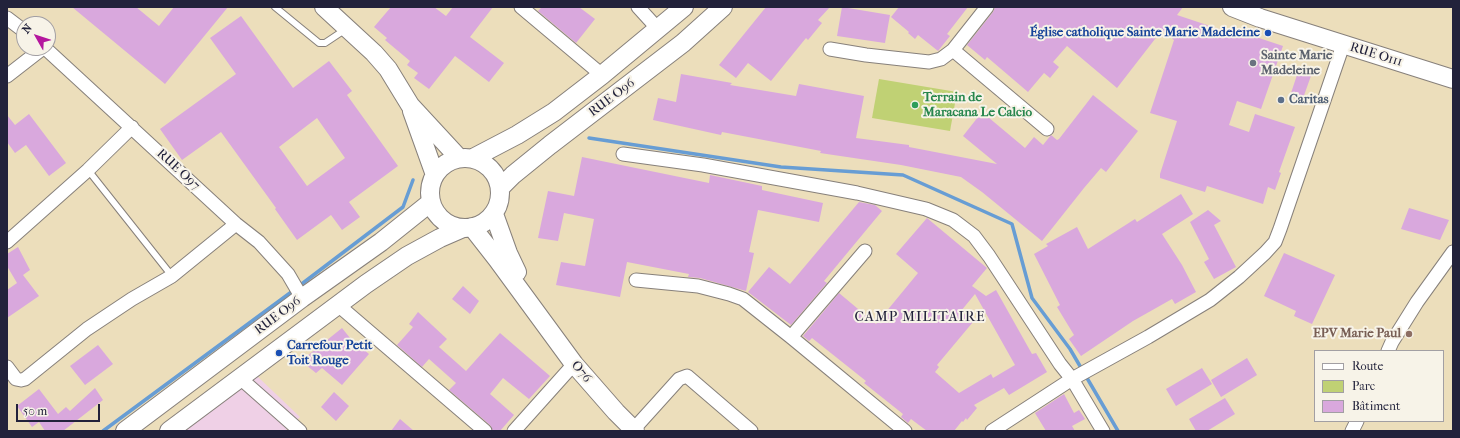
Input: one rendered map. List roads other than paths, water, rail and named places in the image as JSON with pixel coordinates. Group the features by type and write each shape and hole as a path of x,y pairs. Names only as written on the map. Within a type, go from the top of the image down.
{"main road":[{"path":"324,7 374,53 388,69 410,105 435,175"},
{"name":"RUE O96","path":"466,158 517,135 554,112 602,75 684,7"},
{"name":"RUE O96","path":"500,188 519,170 683,43 723,7"},
{"name":"RUE O111","path":"1232,7 1260,18 1453,79"},
{"path":"410,105 466,158 488,165 498,179 500,197 494,214 484,222 467,227 455,226 440,217 435,210 430,192 435,175 445,164 466,158"},
{"name":"RUE O96","path":"125,431 302,298 382,242 432,202"},
{"path":"494,214 508,253 534,309"},
{"path":"467,227 497,258 534,309"},
{"name":"RUE O96","path":"169,431 338,305 407,256 440,238 467,227"},
{"name":"O76","path":"534,309 574,364 616,412 634,430"}],"street":[{"path":"521,7 602,75"},
{"path":"638,7 658,29"},
{"path":"830,49 866,55 929,62 941,59 953,50 986,7"},
{"path":"7,18 16,25"},
{"path":"992,431 1006,427 1072,379 1210,300 1252,266 1275,242 1343,45"},
{"path":"953,50 1047,128"},
{"path":"7,76 33,56"},
{"name":"RUE O97","path":"53,56 236,224 259,242 288,274 302,298"},
{"path":"7,242 88,170 132,127"},
{"path":"623,154 703,165 857,193 926,209 953,220 974,236 989,256 1060,364 1072,379 1103,431"},
{"path":"7,366 16,379 25,379 87,330 132,299 172,276 236,224"},
{"path":"791,337 866,251"},
{"path":"1388,350 1417,302 1453,252"},
{"path":"636,280 698,286 743,299 905,431"},
{"path":"338,305 485,431"},
{"path":"514,431 574,364"},
{"path":"634,430 679,379 687,376 751,431"},
{"path":"240,378 296,430"},
{"path":"1352,431 1356,422"}],"lane":[{"path":"275,7 320,43 325,43 347,28"},
{"path":"88,170 172,276"}],"waterway":[{"path":"589,138 781,167 903,175 1012,224 1032,298 1070,349 1118,431"},
{"path":"299,286 403,207 413,180"},
{"path":"103,431 294,290"}],"place":[{"name":"Église catholique Sainte Marie Madeleine","path":"1268,33"},
{"name":"Sainte Marie Madeleine","path":"1253,63"},
{"name":"Caritas","path":"1281,100"},
{"name":"Terrain de Maracana Le Calcio","path":"915,105"},
{"name":"EPV Marie Paul","path":"1409,334"},
{"name":"Carrefour Petit Toit Rouge","path":"279,353"}],"district":[{"name":"CAMP MILITAIRE","path":"920,318"}]}
